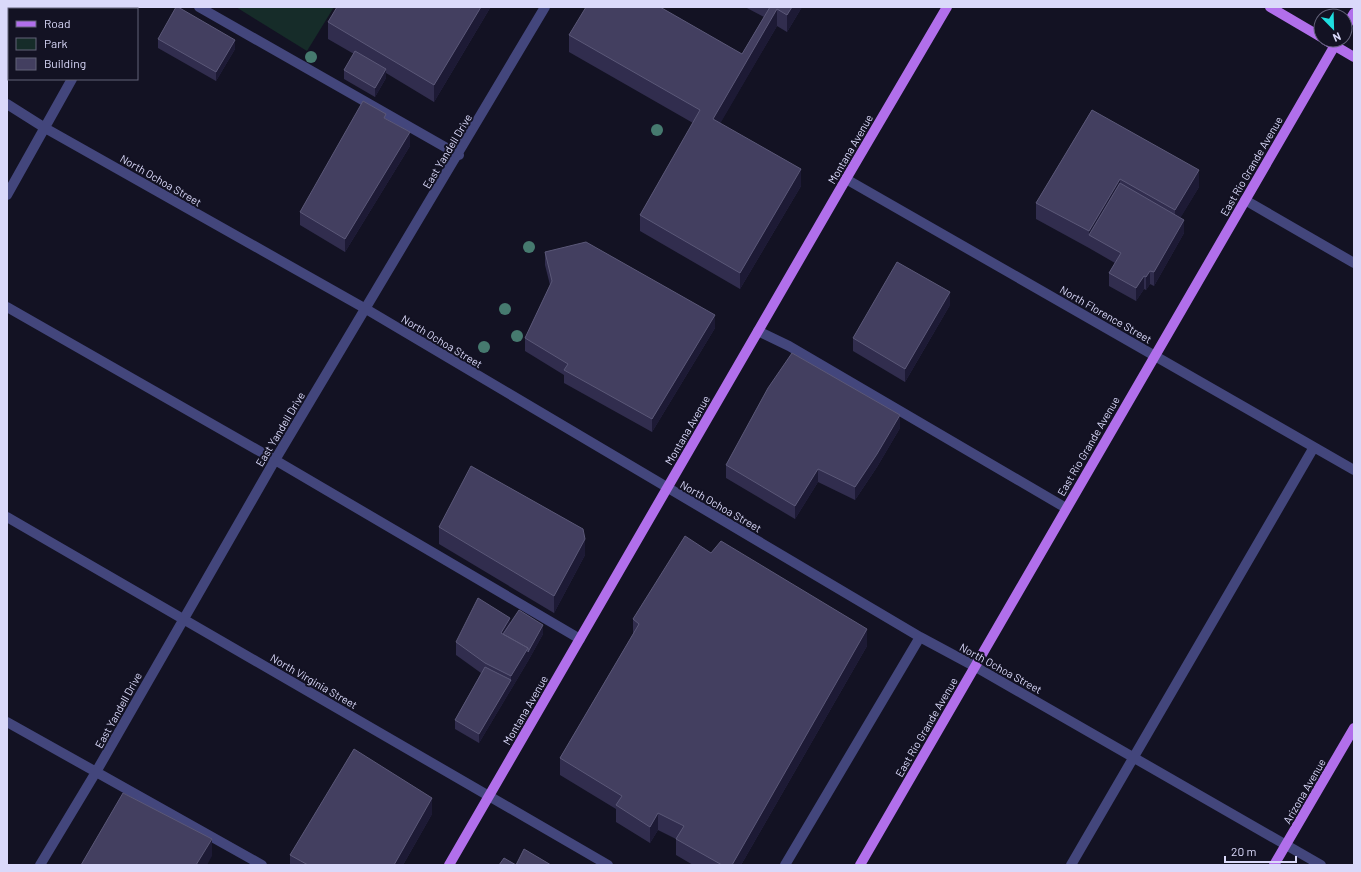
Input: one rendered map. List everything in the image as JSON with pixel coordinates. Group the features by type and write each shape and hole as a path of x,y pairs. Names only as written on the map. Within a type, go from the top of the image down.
{"main road":[{"name":"Montana Avenue","path":"449,865 947,7"},
{"path":"1270,7 1313,32"},
{"name":"East Rio Grande Avenue","path":"860,865 1333,48"},
{"path":"1342,48 1354,57"},
{"name":"Arizona Avenue","path":"1274,865 1354,728"}],"street":[{"path":"199,7 459,155"},
{"name":"East Yandell Drive","path":"40,865 96,772 275,460 459,155 545,7"},
{"path":"7,195 71,80"},
{"name":"North Ochoa Street","path":"7,104 45,128 366,309 920,637 974,666 1321,865"},
{"name":"North Florence Street","path":"846,179 1354,470"},
{"path":"1245,200 1354,263"},
{"path":"7,307 275,460 580,639"},
{"path":"758,331 789,346 1066,508"},
{"path":"1071,865 1314,448"},
{"name":"North Virginia Street","path":"7,517 608,865"},
{"path":"785,865 920,637"},
{"path":"7,722 262,865"}],"green space":[{"path":"236,7 334,7 307,51"}],"building":[{"path":"19,7 57,7 56,8"},
{"path":"176,7 235,40 216,72 158,39"},
{"path":"337,7 481,7 434,85 328,22"},
{"path":"586,7 660,7 742,54 770,7 792,7 787,15 777,9 713,119 801,169 740,273 640,215 700,110 569,35"},
{"path":"8,26 8,46 7,45"},
{"path":"355,51 386,69 375,88 344,70"},
{"path":"363,101 386,114 384,118 410,132 345,239 300,212"},
{"path":"1092,110 1199,170 1175,210 1120,179 1089,231 1036,203"},
{"path":"1120,183 1184,220 1154,272 1150,271 1146,277 1144,276 1136,288 1109,273 1121,253 1089,235"},
{"path":"586,242 715,315 652,419 564,370 568,364 525,338 552,281 545,252"},
{"path":"897,262 950,292 905,369 853,338"},
{"path":"792,353 900,415 855,487 818,469 795,506 726,465 768,388"},
{"path":"471,466 583,529 585,539 554,596 439,527"},
{"path":"685,536 711,553 721,541 867,629 732,865 722,865 676,839 684,826 658,813 650,827 616,805 622,796 560,758 639,624 633,619"},
{"path":"478,598 510,618 501,633 528,648 511,676 485,663 456,642"},
{"path":"519,610 543,625 528,652 528,648 503,634"},
{"path":"485,667 511,680 479,734 455,720"},
{"path":"354,749 432,798 394,865 308,865 290,855"},
{"path":"123,793 212,839 196,865 81,865"},
{"path":"524,849 551,865 516,865"},
{"path":"504,858 516,865 499,865"}]}
